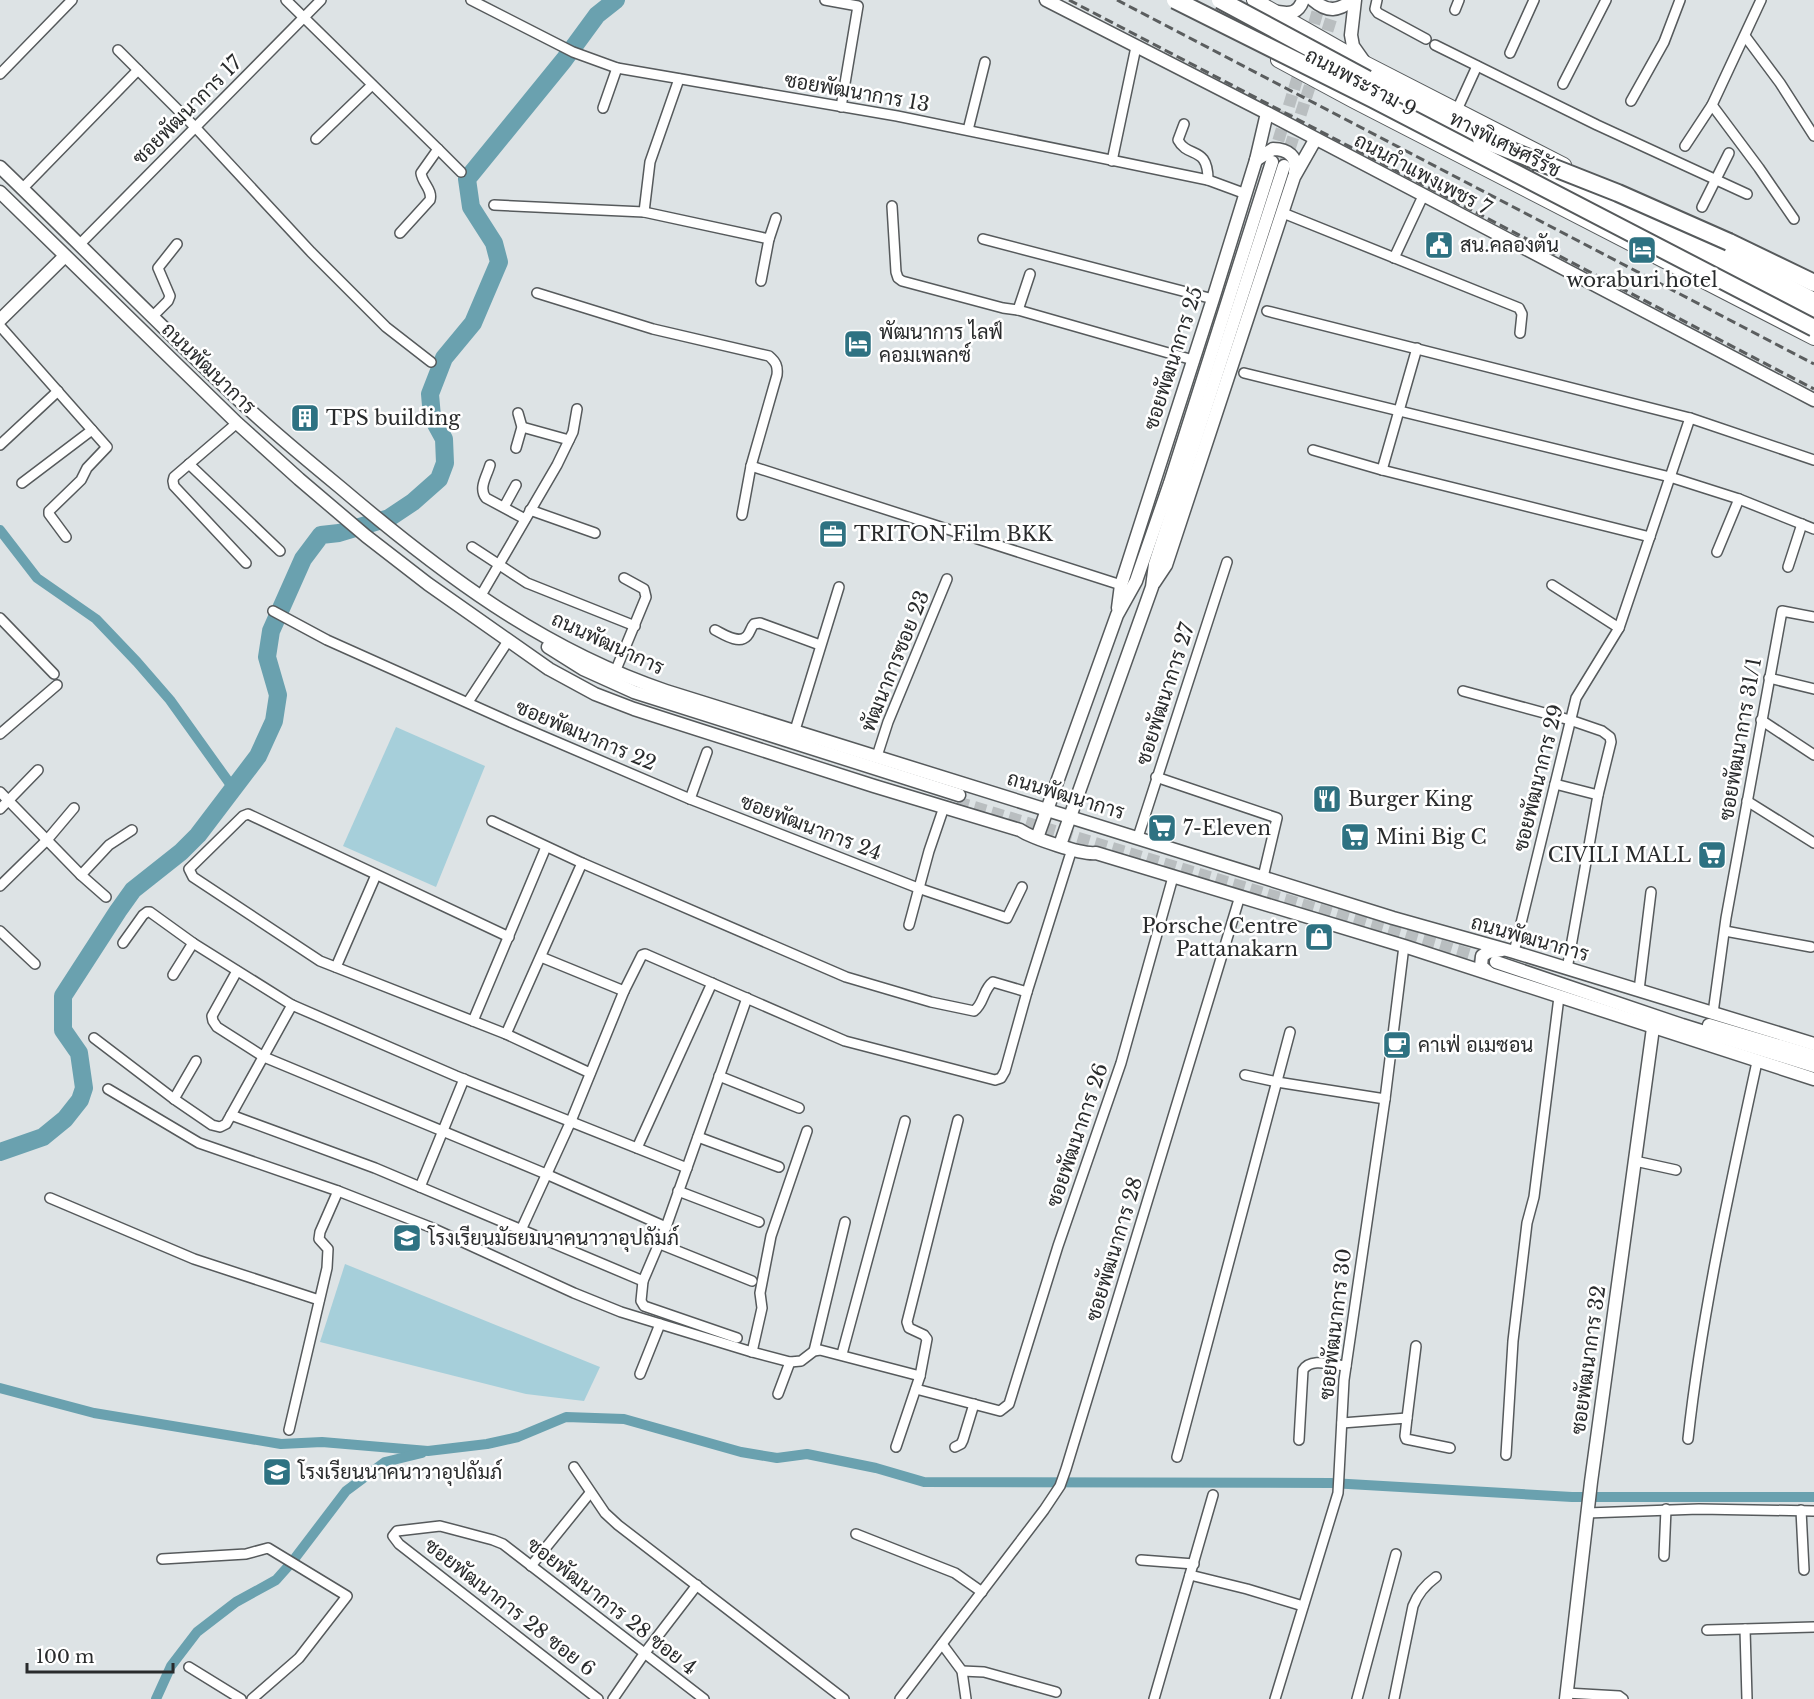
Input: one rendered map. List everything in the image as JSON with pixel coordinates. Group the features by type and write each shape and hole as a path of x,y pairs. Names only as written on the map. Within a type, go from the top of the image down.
{"highway":[{"name":"ทางพิเศษศรีรัช","path":"1220,0 1481,139 1814,309"},
{"name":"ทางพิเศษศรีรัช","path":"1181,1 1814,328"},
{"path":"1481,139 1618,193 1814,283"}],"main road":[{"name":"ถนนกำแพงเพชร 7","path":"1046,0 1267,113 1814,400"},
{"name":"ถนนพระราม 9","path":"1254,0 1365,63 1540,152 1712,248 1814,300"},
{"path":"1273,11 1290,14 1298,11 1304,0"},
{"path":"1313,0 1323,8 1333,10 1354,0"},
{"path":"1354,0 1351,35 1353,46 1365,63"},
{"name":"ถนนพระราม 9","path":"1181,1 1254,46 1354,101 1814,338"},
{"name":"ซอยพัฒนาการ 25","path":"1117,615 1121,585 1214,299 1256,160 1267,113"},
{"path":"1294,177 1315,140"},
{"path":"1066,846 1070,816 1152,587 1166,565 1294,177 1296,165 1290,154 1285,151 1273,149 1256,160"},
{"name":"ซอยพัฒนาการ 25","path":"1038,835 1117,615 1136,581 1170,483 1272,162"},
{"path":"1152,587 1155,564 1284,166"},
{"name":"ถนนพัฒนาการ","path":"0,167 242,402 358,503 480,597 565,658 583,669 634,692 955,799"},
{"name":"ถนนพัฒนาการ","path":"0,192 237,423 366,536 428,584 512,643 579,679 631,701 955,799 1047,809 1070,816 1393,918 1684,1018 1814,1056"},
{"path":"0,320 64,256"},
{"name":"ถนนพัฒนาการ","path":"491,605 546,638 615,672 666,691 877,756 955,799 1028,835 1066,846"},
{"path":"1077,725 1082,732 1091,735 1099,733"},
{"path":"1020,830 1066,846 1404,946 1814,1079"},
{"path":"1489,973 1481,966 1482,956 1488,952 1503,955"},
{"name":"ถนนพัฒนาการ","path":"1503,955 1567,969 1814,1044"},
{"name":"ถนนพัฒนาการ","path":"1503,955 1682,1025 1814,1066"},
{"name":"ซอยพัฒนาการ 32","path":"1566,1696 1587,1510 1653,1028"}],"street":[{"path":"0,74 72,0"},
{"path":"286,0 461,172"},
{"name":"ซอยพัฒนาการ 17","path":"79,245 321,0"},
{"name":"ซอยพัฒนาการ 13","path":"471,0 573,52 617,68 968,130 1208,180 1246,194"},
{"path":"825,0 860,3 841,107"},
{"path":"1377,0 1375,9 1378,13 1426,39"},
{"path":"1455,10 1459,0"},
{"path":"1510,53 1534,0"},
{"path":"1563,84 1606,0"},
{"path":"1631,101 1664,42 1680,0"},
{"path":"1685,146 1712,105 1761,0"},
{"path":"1745,36 1780,82 1814,136"},
{"path":"1436,45 1597,125 1747,194"},
{"path":"1112,161 1136,47"},
{"path":"118,50 386,327 431,362"},
{"path":"968,130 985,62"},
{"path":"1457,110 1478,66"},
{"path":"603,108 617,68"},
{"path":"22,189 138,70"},
{"path":"644,212 650,162 680,79"},
{"path":"316,139 372,85"},
{"path":"1712,105 1794,219"},
{"path":"1184,124 1179,140 1181,145 1200,154 1208,167 1208,180"},
{"path":"400,233 430,200 431,195 423,181 422,174 438,149"},
{"path":"1702,207 1729,153"},
{"path":"1394,258 1423,196"},
{"path":"494,205 644,212 769,239"},
{"path":"892,206 896,272 902,281 1018,310 1193,360"},
{"path":"1283,213 1519,308 1522,314 1520,333"},
{"path":"761,281 769,239 776,218"},
{"path":"983,239 1214,299"},
{"path":"153,316 170,296 158,268 177,244"},
{"path":"1018,310 1030,274"},
{"path":"537,293 653,329 769,356 778,367 777,375 751,466 742,515"},
{"path":"1267,311 1690,418 1814,460"},
{"path":"0,326 107,449 87,468 81,480 49,513 66,537"},
{"path":"1382,470 1418,348"},
{"path":"1244,373 1670,477 1739,498 1814,529"},
{"path":"0,445 58,391"},
{"path":"480,597 557,465 573,432 577,409"},
{"path":"516,448 522,427 518,413"},
{"name":"ซอยพัฒนาการ 29","path":"1503,955 1555,784 1576,698 1619,628 1690,418"},
{"path":"237,423 173,479 174,486 246,563"},
{"path":"522,427 569,440"},
{"path":"22,483 92,430"},
{"path":"1313,450 1382,470 1650,537"},
{"path":"189,464 280,551"},
{"path":"490,465 482,493 486,498 525,519"},
{"path":"751,466 1121,585"},
{"path":"504,507 516,485"},
{"path":"1717,552 1739,498"},
{"path":"530,510 595,533"},
{"path":"1788,567 1802,524"},
{"path":"472,548 531,585 635,626"},
{"name":"ซอยพัฒนาการ 27","path":"1138,837 1227,562"},
{"path":"615,672 646,597 646,591 624,578"},
{"name":"พัฒนาการซอย 23","path":"877,756 888,722 947,579"},
{"path":"1552,585 1619,628"},
{"path":"795,730 839,587"},
{"name":"ซอยพัฒนาการ 22","path":"274,611 327,640 690,799"},
{"name":"ซอยพัฒนาการ 31/1","path":"1713,1013 1747,801 1782,611 1814,616"},
{"path":"0,618 54,674"},
{"path":"715,630 741,640 746,638 754,624 760,623 820,645"},
{"path":"468,702 512,643"},
{"path":"1769,678 1814,689"},
{"path":"0,734 57,685"},
{"path":"1463,691 1570,720 1602,731 1610,737 1611,742 1598,795 1567,969"},
{"path":"1761,720 1814,755"},
{"path":"690,799 707,752"},
{"path":"0,809 38,770"},
{"path":"1156,777 1274,815 1277,818 1263,877"},
{"path":"1555,784 1598,795"},
{"path":"0,792 81,875 106,897"},
{"name":"ซอยพัฒนาการ 24","path":"690,799 918,888 1007,918 1022,887"},
{"path":"909,925 918,888 955,799"},
{"path":"1747,801 1814,843"},
{"path":"0,886 47,840 74,808"},
{"path":"510,937 248,814 243,816 189,868 193,877 320,961 506,1034 590,1073"},
{"path":"492,821 582,863 846,977 931,1002 977,1010 988,985 993,982 1027,992"},
{"path":"81,875 109,845 132,830"},
{"path":"521,1230 571,1121 624,991 637,962 644,954 844,1041 994,1080 1001,1078 1005,1071 1066,846"},
{"path":"473,1021 546,847"},
{"path":"506,1034 582,863"},
{"path":"336,967 376,875"},
{"name":"ซอยพัฒนาการ 26","path":"974,1404 1000,1411 1009,1404 1058,1245 1121,1063 1173,877"},
{"path":"1638,990 1651,892"},
{"name":"ซอยพัฒนาการ 28","path":"900,1699 1044,1510 1059,1486 1240,896"},
{"path":"123,943 147,912 292,1005 465,1079 687,1168"},
{"path":"0,931 35,964"},
{"path":"1725,931 1811,947"},
{"path":"173,975 193,943"},
{"name":"ซอยพัฒนาการ 30","path":"1275,1699 1338,1493 1346,1366 1385,1098 1404,946"},
{"path":"541,957 624,991"},
{"path":"237,971 212,1016 213,1021 218,1027 264,1057 546,1174 666,1227"},
{"path":"638,1148 712,983"},
{"path":"1506,1455 1513,1341 1527,1223 1534,1197 1558,997"},
{"path":"737,1338 644,1306 641,1301 644,1281 660,1244 747,998"},
{"path":"94,1038 174,1099 215,1126 223,1126 292,1005"},
{"path":"1177,1456 1290,1032"},
{"path":"174,1099 196,1061"},
{"path":"1688,1440 1694,1388 1722,1223 1757,1062"},
{"path":"1245,1075 1385,1098"},
{"path":"719,1076 800,1108"},
{"path":"420,1187 465,1079"},
{"path":"108,1089 199,1143 338,1191 430,1227 621,1312 790,1362 801,1361 814,1351 844,1222"},
{"path":"231,1115 420,1187 644,1281"},
{"path":"897,1447 920,1377 927,1339 924,1335 909,1328 907,1322 958,1120"},
{"path":"842,1354 905,1121"},
{"path":"752,1352 762,1308 760,1293 765,1257 784,1194 807,1131"},
{"path":"698,1137 778,1167"},
{"path":"1635,1161 1676,1170"},
{"path":"289,1430 329,1256 328,1249 319,1239 320,1232 338,1191"},
{"path":"678,1191 759,1222"},
{"path":"50,1198 194,1259 319,1300"},
{"path":"660,1244 752,1281"},
{"path":"640,1374 660,1324"},
{"path":"1416,1347 1405,1436 1409,1441 1450,1448"},
{"path":"814,1351 842,1354 920,1377"},
{"path":"778,1394 790,1362"},
{"path":"1299,1440 1303,1370 1306,1365 1312,1363 1346,1366"},
{"path":"916,1389 974,1404 963,1440 954,1448"},
{"path":"1342,1423 1407,1418"},
{"path":"574,1467 604,1513 844,1699"},
{"path":"531,1566 590,1493"},
{"path":"1154,1699 1213,1495"},
{"path":"1664,1556 1666,1509"},
{"path":"1587,1510 1814,1511"},
{"path":"1801,1510 1804,1570"},
{"name":"ซอยพัฒนาการ 28 ซอย 4","path":"399,1544 393,1536 397,1531 440,1526 498,1542 704,1699"},
{"path":"856,1534 955,1573 982,1592"},
{"name":"ซอยพัฒนาการ 28 ซอย 6","path":"399,1544 598,1699"},
{"path":"162,1559 246,1554 268,1548 345,1593 345,1599 299,1658 252,1699"},
{"path":"1357,1699 1396,1554"},
{"path":"1141,1560 1194,1564"},
{"path":"1190,1575 1303,1606"},
{"path":"1394,1699 1413,1606 1417,1596 1436,1577"},
{"path":"613,1699 697,1585"},
{"path":"1707,1630 1814,1628"},
{"path":"1745,1629 1747,1699"},
{"path":"942,1644 962,1671 966,1699"},
{"path":"189,1667 241,1699"},
{"path":"962,1671 984,1672 1056,1692"},
{"path":"1566,1696 1619,1696 1623,1699"}],"shaded area":[{"path":"396,727 485,766 436,887 343,846"},
{"path":"345,1264 600,1367 584,1401 526,1394 320,1342"}],"waterway":[{"path":"0,1152 43,1137 65,1119 80,1100 84,1088 79,1053 63,1030 63,996 133,890 181,852 198,835 258,756 274,721 278,695 267,657 271,631 303,559 321,535 339,533 389,518 413,502 439,479 445,463 444,439 432,417 430,394 444,358 473,323 499,262 494,243 471,207 467,179 564,60 597,15 616,0"},
{"path":"0,530 37,578 96,619 137,662 170,700 233,788"},
{"path":"0,1388 94,1413 281,1444 322,1442 428,1451 487,1444 518,1437 566,1417 624,1419 741,1452 777,1458 807,1454 876,1468 924,1482 1331,1483 1572,1497 1814,1497"},
{"path":"156,1699 171,1666 197,1632 236,1602 276,1580 346,1491 385,1462 422,1453"}],"tunnel":[{"path":"1309,41 1321,0"},
{"path":"1322,48 1337,0"},
{"path":"1273,158 1302,63"},
{"path":"1284,166 1315,70"},
{"path":"957,802 1496,962"}],"railway":[{"path":"1069,0 1814,389"},
{"path":"1117,0 1814,364"}],"place":[{"name":"สน.คลองตัน","path":"1439,245"},
{"name":"woraburi hotel","path":"1642,250"},
{"name":"พัฒนาการ ไลฟ์ คอมเพลกซ์","path":"858,344"},
{"name":"TPS building","path":"305,418"},
{"name":"TRITON Film BKK","path":"833,534"},
{"name":"Burger King","path":"1327,799"},
{"name":"7-Eleven","path":"1162,828"},
{"name":"Mini Big C","path":"1355,837"},
{"name":"CIVILI MALL","path":"1712,855"},
{"name":"Porsche Centre Pattanakarn","path":"1319,937"},
{"name":"คาเฟ่ อเมซอน","path":"1397,1045"},
{"name":"โรงเรียนมัธยมนาคนาวาอุปถัมภ์","path":"407,1238"},
{"name":"โรงเรียนนาคนาวาอุปถัมภ์","path":"277,1472"}]}
